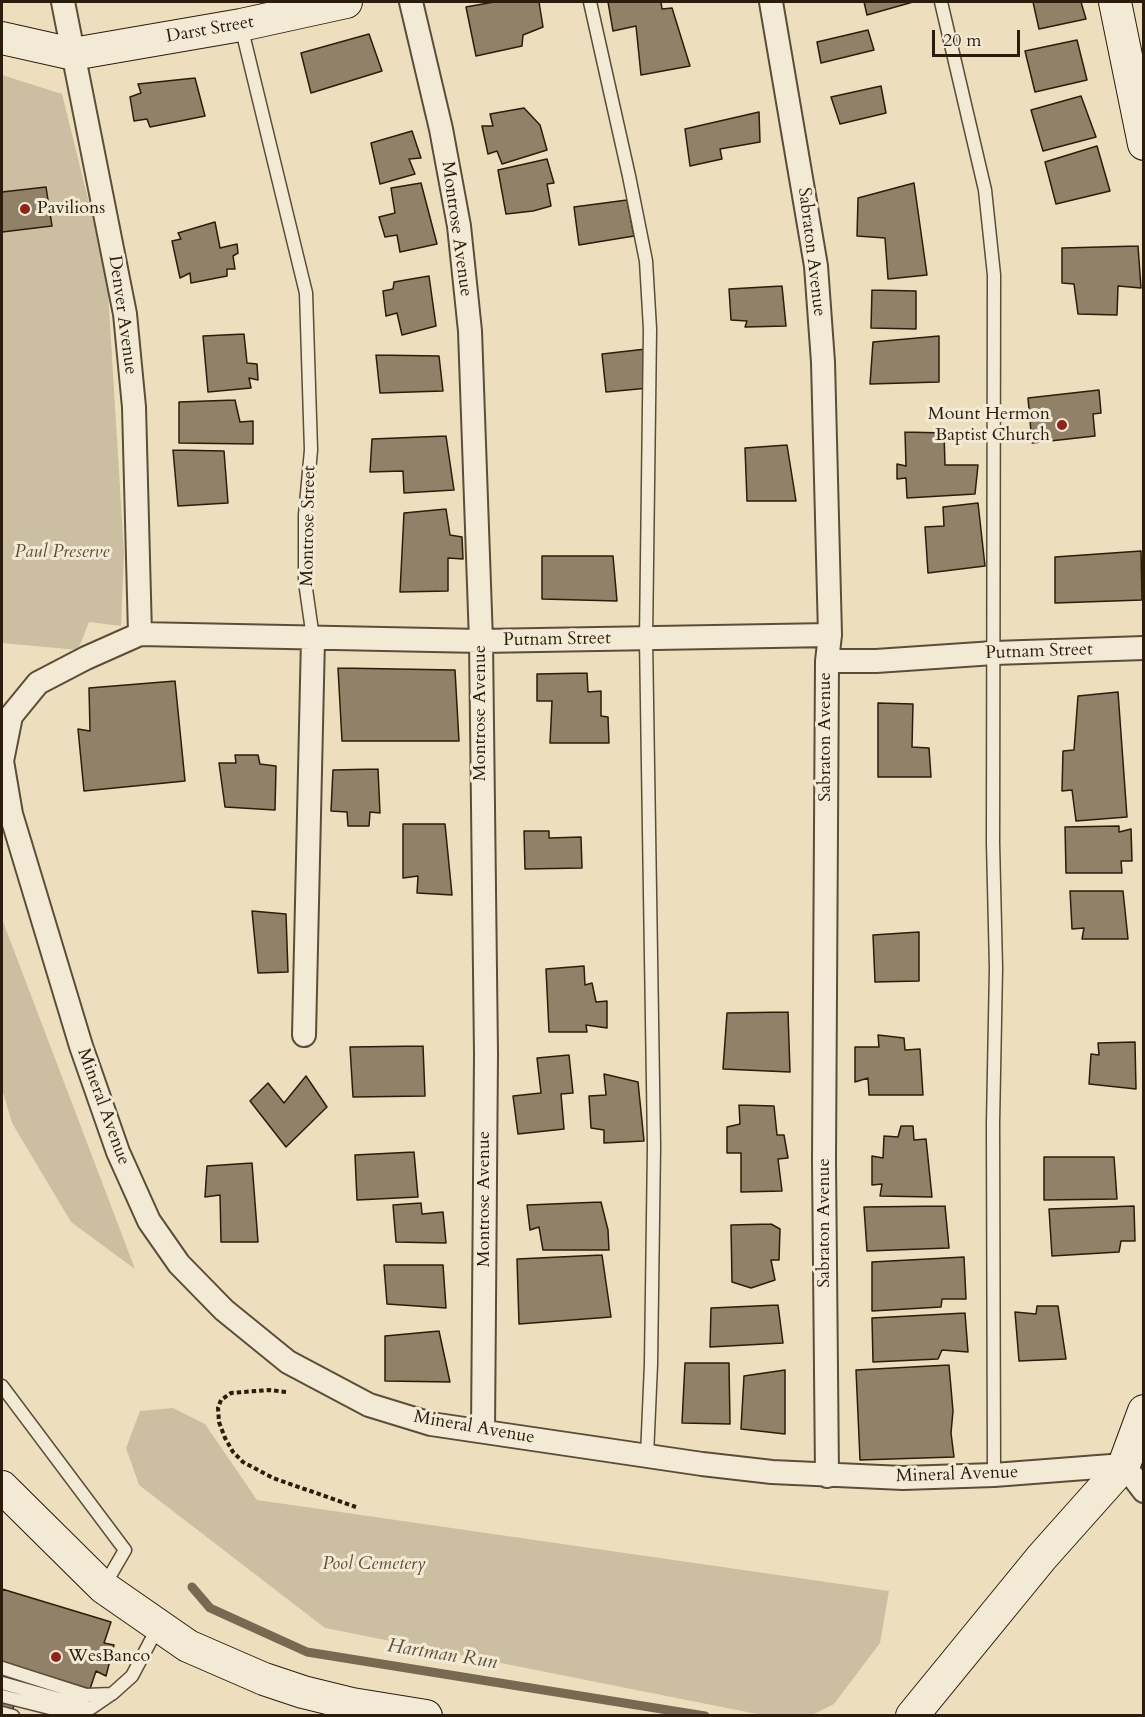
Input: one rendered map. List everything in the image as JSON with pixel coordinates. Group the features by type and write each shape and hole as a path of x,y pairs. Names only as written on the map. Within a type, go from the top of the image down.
{"street":[{"name":"Denver Avenue","path":"63,2 125,314 134,407 140,634"},
{"name":"Darst Street","path":"73,54 241,25 346,2"},
{"name":"Montrose Avenue","path":"411,2 441,129 459,226 470,331 481,641 486,1054 483,1431"},
{"name":"Sabraton Avenue","path":"771,2 816,266 823,362 830,635 827,661 824,1160 827,1476"},
{"path":"1115,2 1143,144"},
{"path":"2,38 73,54"},
{"name":"Putnam Street","path":"140,634 481,641 830,635"},
{"name":"Mineral Avenue","path":"140,634 38,683 11,716 2,761 10,814 81,1046 118,1152 149,1221 179,1264 224,1310 288,1362 369,1405 431,1424 647,1456 771,1472 827,1476 903,1478 994,1475 1124,1465"},
{"name":"Montrose Street","path":"304,1035 313,638"},
{"name":"Putnam Street","path":"827,661 876,662 994,653 1143,648"},
{"path":"912,1716 1042,1557 1124,1465 1143,1411"},
{"path":"1124,1465 1143,1491"},
{"path":"2,1487 103,1587 188,1646 264,1679 303,1692 352,1704 426,1716"},
{"path":"2,1503 53,1538"}],"lane":[{"path":"590,2 646,261 650,329 646,639 654,1146 651,1364 647,1456"},
{"path":"941,2 985,190 994,275 993,843 996,968 993,1123 994,1475"},
{"name":"Montrose Street","path":"241,25 306,293 311,450 305,515 305,582 313,638"},
{"path":"2,1386 125,1550 103,1587"},
{"path":"2,1696 78,1715 112,1694 132,1676 159,1626"},
{"path":"2,1668 86,1695 112,1694"},
{"path":"2,1683 91,1708"},
{"path":"2,1713 13,1716"}],"path":[{"path":"288,1392 269,1390 231,1393 221,1400 218,1408 219,1422 233,1452 243,1462 273,1478 356,1507"}],"green space":[{"name":"Paul Preserve","path":"2,75 62,94 107,275 124,553 121,626 89,622 78,650 2,643"},
{"path":"2,919 135,1269 71,1222 12,1123 2,1089"},
{"name":"Pool Cemetery","path":"173,1408 205,1424 257,1500 889,1591 880,1643 834,1704 812,1715 767,1716 325,1628 139,1485 126,1448 140,1411"}],"building":[{"path":"494,2 539,2 543,27 523,35 522,46 476,56 466,7"},
{"path":"608,2 661,2 662,9 672,8 690,66 641,75 636,26 613,31"},
{"path":"864,2 913,2 867,15"},
{"path":"1033,2 1081,2 1086,19 1039,29"},
{"path":"868,30 874,50 821,63 817,42"},
{"path":"369,34 382,71 311,93 301,53"},
{"path":"1077,40 1087,80 1035,92 1025,51"},
{"path":"195,78 205,116 150,127 147,119 134,121 130,97 141,93 138,84"},
{"path":"881,86 886,113 840,124 831,97"},
{"path":"1081,96 1096,137 1043,151 1031,110"},
{"path":"524,108 540,125 547,150 502,164 497,151 488,154 482,126 493,126 490,114"},
{"path":"759,112 760,142 720,149 722,159 690,166 685,129"},
{"path":"412,131 421,158 409,159 415,174 380,184 371,143"},
{"path":"1097,146 1110,191 1056,204 1045,162"},
{"path":"547,159 554,183 547,184 551,206 506,214 498,170"},
{"path":"421,183 437,244 400,252 397,235 385,237 379,217 395,213 391,188"},
{"path":"914,183 927,275 888,279 885,238 857,236 858,198"},
{"name":"Pavilions","path":"46,187 52,226 2,232 2,192"},
{"path":"627,200 634,236 579,245 574,207"},
{"path":"215,222 220,248 237,244 238,253 233,256 235,269 227,269 227,276 191,283 190,273 180,278 172,241 181,239 178,233"},
{"path":"1138,246 1141,288 1118,286 1117,315 1078,314 1074,284 1062,283 1062,248"},
{"path":"429,276 436,326 402,335 397,313 386,316 383,291 393,289 394,282"},
{"path":"782,286 786,326 745,327 747,321 731,320 729,289"},
{"path":"872,290 916,291 916,329 871,328"},
{"path":"244,334 247,363 257,364 258,380 249,378 251,388 208,392 203,336"},
{"path":"939,336 939,382 870,384 873,342"},
{"path":"646,349 649,388 606,392 602,354"},
{"path":"376,355 439,356 443,391 380,393"},
{"name":"Mount Hermon Baptist Church","path":"1099,390 1101,413 1093,414 1095,436 1032,443 1028,398"},
{"path":"235,400 240,422 253,421 253,444 179,443 179,402"},
{"path":"905,432 944,433 945,465 978,465 975,494 907,498 906,478 897,479 897,464 906,466"},
{"path":"446,436 454,490 404,493 403,471 370,472 372,439"},
{"path":"787,445 796,501 747,501 745,448"},
{"path":"173,450 224,451 228,503 178,506"},
{"path":"978,503 985,566 928,573 925,527 944,526 943,507"},
{"path":"446,509 450,535 462,537 463,559 448,558 448,591 400,592 404,513"},
{"path":"1141,551 1142,600 1055,603 1055,557"},
{"path":"542,556 613,556 617,601 542,599"},
{"path":"338,668 455,670 459,741 342,741"},
{"path":"587,673 588,692 601,691 601,716 608,717 609,743 550,743 552,701 537,701 537,674"},
{"path":"175,681 185,781 84,791 78,729 90,731 89,688"},
{"path":"1118,692 1127,817 1076,821 1072,790 1062,791 1063,751 1074,750 1078,696"},
{"path":"878,703 913,704 912,747 929,748 931,777 878,777"},
{"path":"235,755 258,755 260,764 276,766 275,810 225,807 219,763 236,763"},
{"path":"378,769 380,813 370,812 369,826 348,826 347,812 331,811 333,770"},
{"path":"403,824 445,824 452,895 417,893 418,876 403,878"},
{"path":"1119,826 1119,832 1131,829 1132,861 1121,861 1122,873 1066,873 1065,827"},
{"path":"524,831 549,831 549,838 581,837 582,868 525,869"},
{"path":"1070,891 1123,891 1128,939 1082,939 1084,928 1072,929"},
{"path":"252,911 286,914 288,972 258,973"},
{"path":"919,932 919,981 875,982 873,935"},
{"path":"584,966 585,985 592,983 596,1002 607,1001 607,1028 586,1025 587,1032 549,1032 546,969"},
{"path":"788,1012 790,1072 723,1069 727,1013"},
{"path":"878,1035 904,1038 905,1050 920,1049 923,1095 869,1095 868,1078 855,1082 855,1047 879,1047"},
{"path":"1135,1042 1136,1089 1089,1084 1091,1054 1099,1055 1098,1043"},
{"path":"423,1046 425,1096 353,1097 350,1047"},
{"path":"569,1055 573,1093 561,1094 564,1129 518,1134 513,1096 541,1093 537,1058"},
{"path":"604,1074 638,1082 644,1141 604,1143 604,1130 591,1128 589,1096 606,1095"},
{"path":"306,1076 327,1107 286,1147 250,1101 268,1083 284,1103"},
{"path":"739,1105 774,1106 777,1135 784,1135 788,1158 778,1159 782,1191 741,1192 741,1153 727,1153 727,1127 740,1124"},
{"path":"901,1126 913,1126 914,1140 926,1139 932,1197 880,1196 882,1184 872,1185 872,1156 883,1158 884,1136 898,1137"},
{"path":"414,1152 418,1197 357,1200 355,1155"},
{"path":"1044,1157 1114,1157 1117,1199 1044,1200"},
{"path":"252,1163 258,1242 221,1242 220,1195 205,1197 207,1166"},
{"path":"601,1202 608,1230 609,1250 543,1250 539,1227 530,1230 527,1205"},
{"path":"421,1203 422,1214 443,1212 446,1243 396,1242 393,1205"},
{"path":"945,1206 949,1248 867,1251 864,1207"},
{"path":"1134,1206 1135,1241 1121,1241 1119,1252 1052,1256 1049,1209"},
{"path":"771,1224 780,1229 779,1260 771,1260 775,1280 751,1288 732,1282 731,1225"},
{"path":"602,1255 611,1317 519,1324 517,1259"},
{"path":"964,1257 966,1299 942,1299 941,1307 872,1311 872,1262"},
{"path":"384,1265 443,1265 446,1308 387,1304"},
{"path":"778,1305 783,1343 710,1347 711,1308"},
{"path":"1037,1306 1058,1306 1066,1359 1019,1361 1015,1312 1036,1314"},
{"path":"965,1313 968,1352 942,1350 938,1359 873,1362 872,1318"},
{"path":"439,1331 450,1382 385,1381 385,1336"},
{"path":"685,1363 729,1363 730,1424 682,1423"},
{"path":"949,1365 954,1457 860,1460 856,1370"},
{"path":"785,1370 785,1434 741,1429 744,1376"},
{"name":"WesBanco","path":"2,1589 111,1622 104,1643 114,1645 106,1676 96,1671 90,1689 24,1669 11,1716 2,1716"}],"waterway":[{"name":"Hartman Run","path":"192,1587 210,1608 307,1652 705,1716"}],"place":[{"name":"Pavilions","path":"25,209"},
{"name":"Mount Hermon Baptist Church","path":"1062,425"},
{"name":"WesBanco","path":"56,1657"}]}
